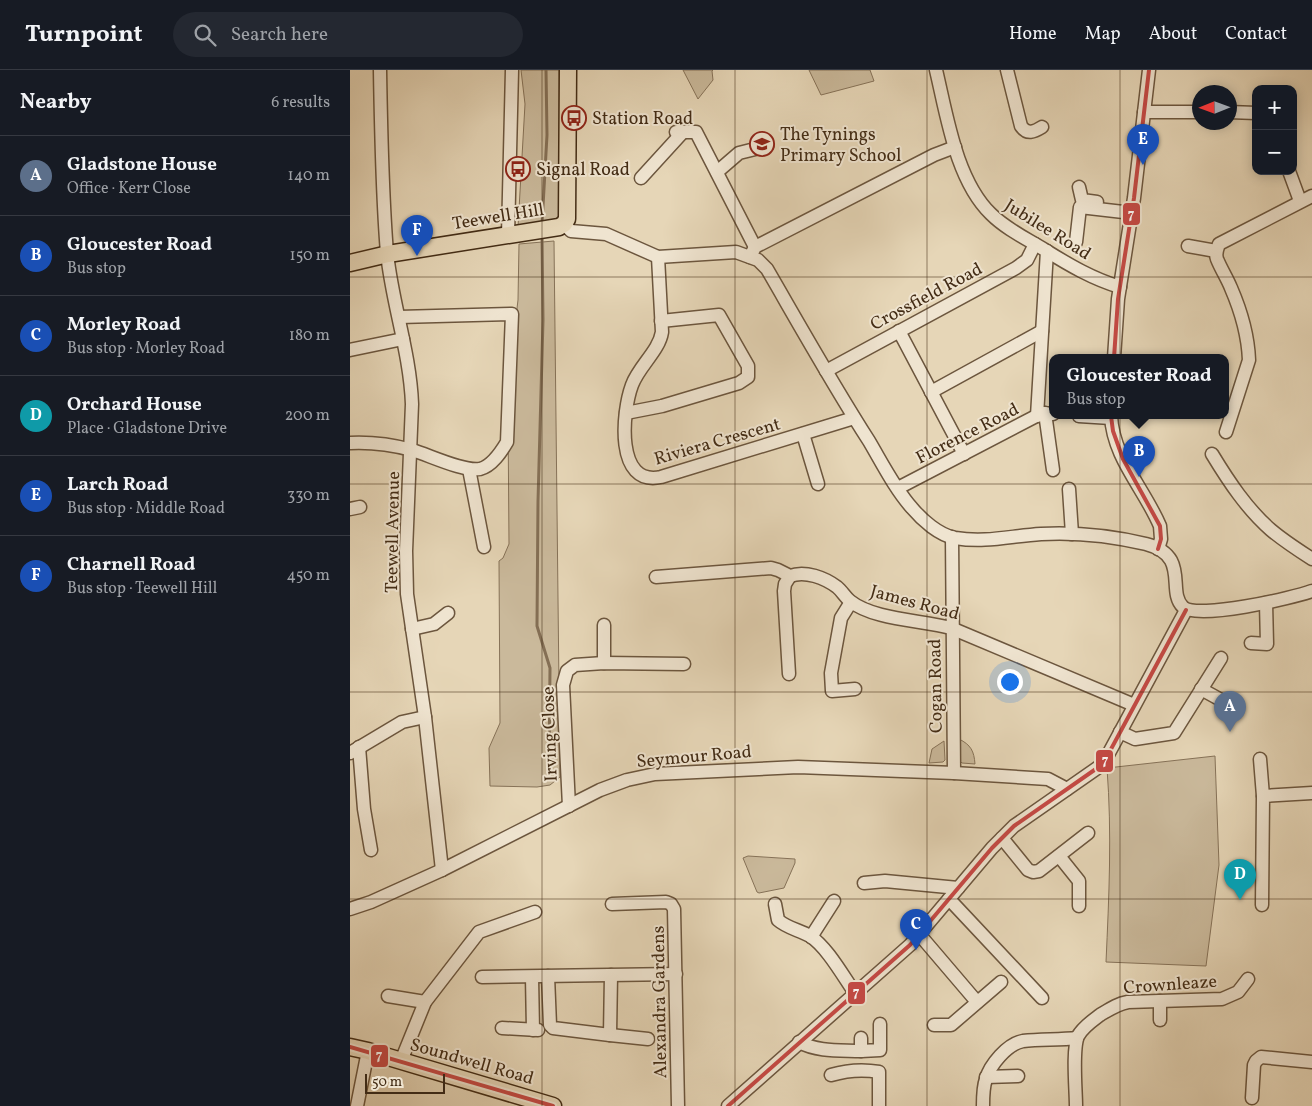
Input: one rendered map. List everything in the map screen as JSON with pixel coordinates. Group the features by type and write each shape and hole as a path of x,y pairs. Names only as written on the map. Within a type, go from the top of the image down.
{"main road":[{"path":"558,226 567,219 568,70"},
{"name":"Teewell Hill","path":"350,262 558,226"},
{"name":"Soundwell Road","path":"350,1048 368,1051 553,1106"}],"street":[{"name":"Teewell Avenue","path":"380,70 381,129 388,254 411,380 411,450 406,550 407,594 425,717 442,870"},
{"path":"512,70 513,234"},
{"name":"Jubilee Road","path":"936,70 955,147 969,180 988,211 1047,251 1094,278 1120,287"},
{"path":"1007,70 1021,126 1024,131 1035,131 1042,127"},
{"path":"1114,354 1120,287 1132,210 1149,70"},
{"path":"1144,112 1192,112"},
{"path":"1237,112 1252,113"},
{"path":"641,178 680,132 696,132 717,172 752,252 767,269 854,418 898,488 911,507 935,529 952,537 983,541 1041,534 1072,534 1094,535 1146,544 1158,549 1167,556 1174,568 1180,604 1186,610 1205,612 1266,603 1312,591"},
{"path":"717,172 739,153 767,146"},
{"path":"558,226 571,231 606,234 658,257 752,252 934,155 955,147"},
{"path":"1226,432 1249,360 1247,335 1232,290 1217,258 1216,251 1219,244 1306,198 1292,175"},
{"path":"1079,188 1082,200 1132,210"},
{"path":"1076,242 1080,207 1132,210"},
{"name":"Crossfield Road","path":"826,371 1023,264 1035,244"},
{"path":"1188,246 1216,251"},
{"path":"1047,251 1042,331 1045,414 1053,470"},
{"name":"Riviera Crescent","path":"658,257 662,321 661,339 640,369 632,386 626,413 624,434 628,457 634,470 642,476 651,479 854,418"},
{"path":"350,442 362,442 411,450 469,469 481,469 496,459 507,442 512,314 399,317"},
{"path":"626,413 662,406 731,386 748,377 748,366 719,315 662,321"},
{"path":"899,331 964,454"},
{"path":"931,392 1042,331"},
{"path":"350,350 404,339"},
{"name":"Florence Road","path":"898,488 1045,414"},
{"path":"1111,419 1114,440 1118,450 1160,526 1161,539 1158,549"},
{"path":"803,434 818,484"},
{"path":"1212,454 1228,480 1257,517 1276,534 1312,560"},
{"path":"469,469 484,547"},
{"path":"1069,489 1072,534"},
{"name":"Cogan Road","path":"952,537 954,773"},
{"name":"James Road","path":"656,577 771,568 790,576 797,573 812,575 838,587 851,602 871,611 887,616 952,628 1134,705"},
{"path":"789,674 784,591 785,584 790,576"},
{"path":"851,602 841,618 831,673 832,690 854,689"},
{"path":"1251,643 1268,644 1266,603"},
{"path":"728,1106 920,934 958,888 1014,826 1103,764 1186,610"},
{"path":"412,629 434,624 448,612"},
{"path":"604,625 604,663"},
{"path":"1120,732 1135,739 1174,733 1221,658"},
{"name":"Irving Close","path":"569,806 564,676 567,671 575,665 604,663 684,664"},
{"path":"1201,689 1221,700"},
{"path":"371,850 355,750 402,722 425,717"},
{"path":"1260,759 1263,796 1262,905"},
{"name":"Seymour Road","path":"350,909 371,902 442,870 613,785 641,776 798,767 1048,779 1066,789"},
{"path":"1263,796 1312,793"},
{"path":"1002,838 1028,870 1034,872 1039,871 1088,834"},
{"path":"1059,856 1079,881 1079,906"},
{"path":"864,883 885,881 958,888"},
{"path":"949,899 1042,998"},
{"path":"811,937 834,900"},
{"name":"Alexandra Gardens","path":"612,904 666,902 671,904 674,909 678,1106"},
{"path":"775,904 778,920 785,926 811,937 830,956 855,993"},
{"path":"400,1061 425,1002 479,932 535,912"},
{"path":"920,934 978,1002"},
{"path":"482,978 676,974"},
{"path":"610,975 610,1035"},
{"path":"548,976 550,1025 553,1028 648,1039"},
{"path":"502,1028 536,1030 532,977"},
{"name":"Crownleaze","path":"1077,1038 1090,1022 1114,1006 1128,1002 1222,1000 1241,996 1248,979"},
{"path":"934,1025 950,1025 1001,982"},
{"path":"388,996 425,1002"},
{"path":"1160,1002 1160,1020"},
{"path":"799,1042 808,1047 822,1050 861,1045 880,1050 880,1024"},
{"path":"983,1106 986,1077 991,1068 1006,1051 1018,1042 1077,1038 1075,1054 1076,1106"},
{"path":"357,1106 368,1051"},
{"path":"1252,1098 1254,1065 1260,1057 1312,1062"},
{"path":"831,1075 855,1070 880,1072 879,1106"},
{"path":"986,1077 1018,1076"}],"shaded area":[{"path":"521,70 559,70 559,215 554,223 518,227 525,104"},
{"path":"683,70 713,70 713,80 698,99"},
{"path":"809,70 870,70 874,81 821,95"},
{"path":"554,241 560,777 550,785 537,787 490,786 489,748 500,723 499,561 503,558 509,544 508,414 511,358 518,300 519,244"},
{"path":"959,739 971,749 975,764 962,763 959,760"},
{"path":"944,741 945,760 943,762 929,763 932,749"},
{"path":"1215,756 1219,865 1206,966 1106,962 1110,841 1107,768"},
{"path":"748,856 795,859 784,888 757,892 743,858"}],"waterway":[{"path":"542,224 547,135 546,70"},
{"path":"542,236 543,320 537,626 550,668 549,775"}],"transit line":[{"name":"7","path":"1114,354 1118,299 1134,198 1149,70"},
{"name":"7","path":"1111,419 1113,431 1123,459 1160,526 1161,539 1158,549"},
{"name":"7","path":"728,1106 910,945 992,848 1014,826 1103,764 1186,610"},
{"name":"7","path":"350,1047 553,1106"}],"place":[{"name":"Station Road","path":"574,118"},
{"name":"The Tynings Primary School","path":"762,144"},
{"name":"Larch Road","path":"1143,165"},
{"name":"Signal Road","path":"518,169"},
{"name":"Charnell Road","path":"417,256"},
{"name":"Gloucester Road","path":"1139,477"},
{"name":"Gladstone House","path":"1230,732"},
{"name":"Orchard House","path":"1240,900"},
{"name":"Morley Road","path":"916,950"}]}
